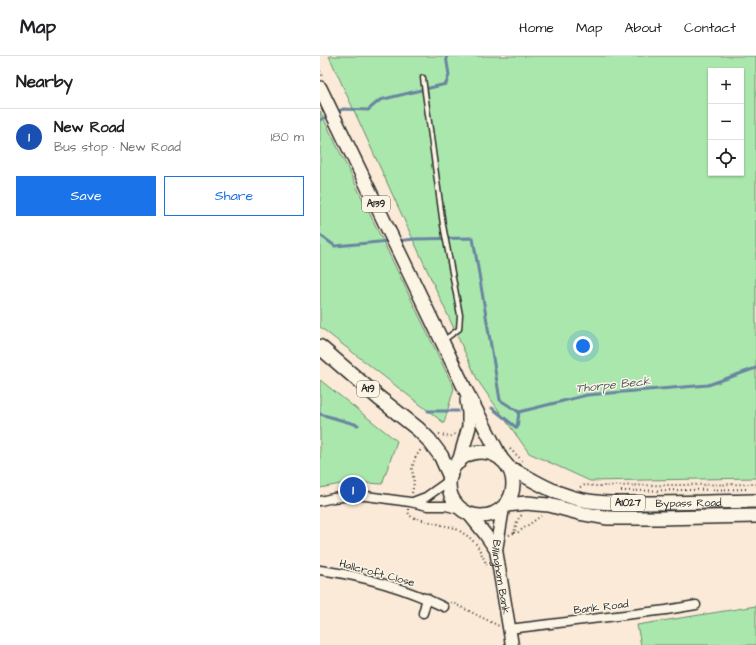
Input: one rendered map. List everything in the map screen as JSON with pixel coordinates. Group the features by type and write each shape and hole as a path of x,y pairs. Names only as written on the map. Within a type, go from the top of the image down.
{"highway":[{"name":"A19","path":"320,347 379,398 418,429 429,440 441,456 450,478"}],"main road":[{"name":"A139","path":"320,88 465,389 505,463"},
{"name":"A139","path":"459,462 469,427 469,413 465,389"},
{"path":"465,512 477,516 486,516 495,513 504,507 511,496 513,486 512,476 505,463 494,455 485,452 466,456 454,468 450,478 450,488 456,504 485,534 496,550"},
{"name":"Bypass Road","path":"505,463 551,490 582,500 608,503 756,501"},
{"name":"Bypass Road","path":"504,507 527,503 608,518 756,516"},
{"name":"Billingham Bank","path":"504,507 496,550 512,645"}],"street":[{"path":"412,502 426,497 450,478"},
{"path":"320,501 333,498 366,496 412,502 428,506 446,506 465,512"},
{"name":"Hallcroft Close","path":"320,570 372,580 428,598 444,607"},
{"path":"423,612 428,598"},
{"name":"Bank Road","path":"509,629 696,605"}],"lane":[{"path":"423,78 444,225 460,315 459,329 442,342"}],"path":[{"path":"469,427 461,426 454,435 449,436 435,433 415,458 412,469 414,483 412,502 408,512 410,516 418,519 455,528 469,537 477,545 490,570 499,568"},
{"path":"506,445 528,466"},
{"path":"586,489 577,488 585,485 674,486 756,484"},
{"path":"618,491 756,489"},
{"path":"444,607 450,601 509,629"}],"green space":[{"path":"329,56 756,56 756,478 590,481 529,453 478,381"},
{"path":"320,111 454,388 444,423 320,327"},
{"path":"320,380 397,441 382,484 351,482 320,488"},
{"path":"756,606 756,645 641,645 637,625"}],"waterway":[{"path":"335,113 343,109 368,110 380,100 446,84 449,75 446,56"},
{"path":"320,120 330,115"},
{"path":"320,235 335,246 390,241"},
{"path":"397,241 414,239 473,238 500,400 519,412"},
{"name":"Thorpe Beck","path":"492,408 517,428 519,412 587,395 708,385 756,368"},
{"name":"Thorpe Beck","path":"428,411 458,411"},
{"name":"Thorpe Beck","path":"320,414 358,425"}],"place":[{"name":"New Road","path":"353,490"}]}
